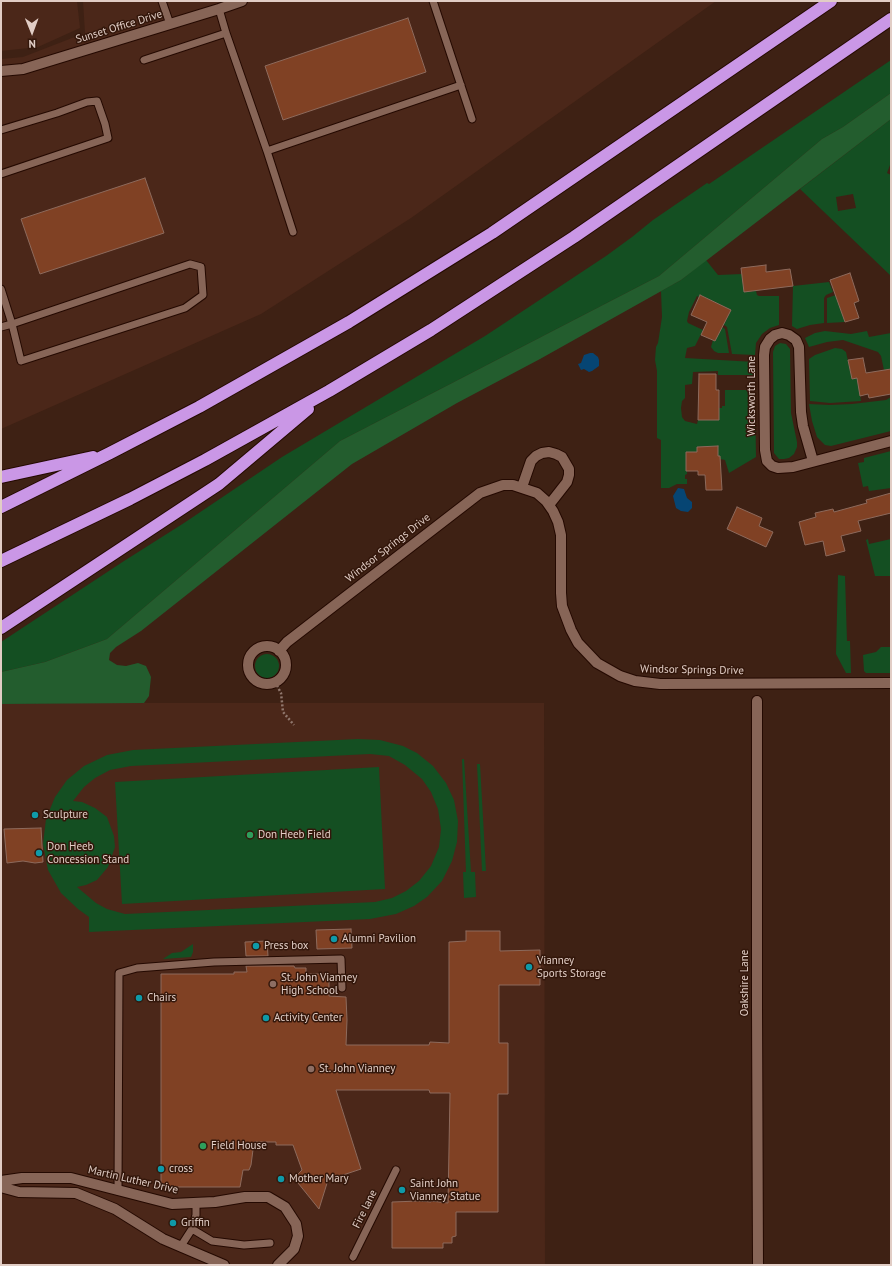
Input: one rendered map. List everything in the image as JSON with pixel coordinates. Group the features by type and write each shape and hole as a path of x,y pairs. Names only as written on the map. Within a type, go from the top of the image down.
{"highway":[{"path":"1,507 199,407 274,366 419,279 492,233 831,1"},
{"path":"1,561 130,499 206,460 328,391 431,330 518,275 891,19"},
{"path":"1,628 219,484 328,391"},
{"path":"1,477 110,453"}],"street":[{"name":"Sunset Office Drive","path":"1,71 23,68 242,1"},
{"name":"Wicksworth Lane","path":"813,461 803,426 801,412 799,347 796,340 789,335 782,333 775,335 770,339 765,347 764,355 765,450 767,461 772,466 786,468 891,441"},
{"path":"522,487 528,467 536,456 549,452 562,457 569,469 569,476 567,482 549,505"},
{"name":"Windsor Springs Drive","path":"279,651 287,642 480,493 503,485 513,485 536,493 549,505 558,522 561,542 562,606 570,630 587,654 597,663 615,674 635,681 660,684 891,683"},
{"path":"269,646 279,651 284,657 285,669 282,675 275,682 266,684 260,683 254,680 250,674 248,663 253,652 258,648 269,646"},
{"name":"Oakshire Lane","path":"757,701 758,1265"},
{"name":"Martin Luther Drive","path":"1,1182 22,1178 71,1178 172,1204 196,1203 246,1197 268,1197 285,1207 296,1224 298,1236 294,1249 278,1265"},
{"path":"1,1187 19,1192 76,1193 115,1209 163,1239 224,1265"}],"lane":[{"path":"162,1 170,24"},
{"path":"433,1 472,119"},
{"path":"219,9 293,232"},
{"path":"144,60 226,33"},
{"path":"267,151 461,85"},
{"path":"1,130 97,100 108,138 1,174"},
{"path":"1,289 12,324 21,361 186,308 203,295 201,266 190,264 12,324 1,327"},
{"path":"118,1191 118,973 137,968 214,962 342,959 342,988"},
{"name":"Fire lane","path":"353,1257 396,1170"},
{"path":"181,1246 192,1228 196,1215 196,1203"},
{"path":"192,1228 212,1241 244,1245 270,1243"}],"path":[{"path":"275,682 280,692 281,708 285,715 294,724"}],"shaded area":[{"path":"1,1 77,1 80,28 38,47 1,51"},
{"path":"83,1 716,1 411,218 261,314 1,429 1,59 23,57 85,33"},
{"name":"St. John Vianney High School","path":"544,703 545,1265 1,1265 1,704"}],"green space":[{"path":"891,60 891,93 843,127 822,139 659,276 340,441 107,639 45,662 1,672 1,642 184,523 282,457 485,336 606,256 653,220 707,183 709,184"},
{"path":"891,93 891,119 681,280 540,359 457,403 352,464 141,631 116,647 110,653 109,660 117,665 126,666 138,663 146,666 151,677 149,696 144,703 1,704 1,672 45,662 107,639 340,441 659,276 822,139 843,127"},
{"path":"891,119 891,166 890,165 887,173 891,175 891,276 800,189","holes":["853,194 856,208 838,211 836,197"]},
{"path":"706,260 718,275 742,274 745,292 756,291 757,295 759,296 779,296 779,325 770,328 762,334 756,343 755,355 732,354 727,327 723,324 725,323 731,310 700,295 699,297 697,296 689,312 687,321 688,323 703,330 695,346 687,348 685,358 755,362 755,375 718,375 718,371 693,372 692,384 685,385 685,398 682,401 681,408 682,417 685,421 697,424 698,420 719,408 722,408 722,406 725,406 725,390 749,390 750,394 755,396 756,457 729,473 725,460 720,459 720,456 718,456 718,446 697,447 697,452 686,452 687,474 685,475 685,479 687,479 687,484 677,484 669,488 661,488 661,440 657,438 657,371 655,360 662,317 661,291 681,280"},
{"path":"829,282 833,292 826,295 824,298 824,323 797,329 792,326 793,286"},
{"path":"836,295 845,322 827,323 827,298"},
{"path":"722,327 725,329 729,353 718,353 711,347 713,340 715,341"},
{"path":"825,331 851,334 867,331 869,337 891,333 891,369 884,370 881,356 878,352 843,340 827,342 809,347 805,338 815,333"},
{"path":"780,343 786,344 790,349 791,413 797,442 797,447 794,454 789,458 784,459 779,459 774,453 773,352 775,346"},
{"path":"835,348 842,349 846,352 852,379 857,378 861,401 830,403 810,401 809,359 815,355"},
{"path":"891,397 891,431 831,446 825,445 817,437 809,404 852,404 886,400"},
{"path":"891,451 891,488 869,491 868,486 863,487 858,463 864,462 864,458"},
{"path":"868,539 869,544 891,539 891,576 875,576 866,540"},
{"path":"838,575 845,576 847,641 850,641 851,673 846,673 836,654"},
{"path":"881,647 891,647 891,673 866,673 864,671 863,655 876,652"},
{"path":"267,654 272,655 278,661 278,671 272,677 267,678 262,677 256,671 255,666 256,661 262,655"},
{"path":"358,739 380,740 403,746 417,753 433,766 446,783 454,800 458,821 457,842 452,861 442,881 427,897 414,906 396,914 370,919 89,932 89,917 61,893 48,870 43,844 46,819 55,797 67,780 84,766 107,755 133,750","holes":["370,754 389,756 405,765 422,779 431,792 438,809 441,829 439,847 431,866 419,881 406,891 392,898 375,902 125,914 107,909 96,903 77,887 97,880 108,867 115,847 114,836 107,817 95,808 82,802 73,801 84,787 95,778 110,770 131,766"]},
{"path":"462,759 464,759 471,872 475,872 476,897 464,898 463,872 466,872"},
{"path":"477,764 480,764 486,871 482,871"},
{"name":"Don Heeb Field","path":"379,767 385,889 122,904 115,782"},
{"path":"193,944 193,952 191,957 163,959 172,953 181,952"}],"water":[{"path":"593,353 598,357 599,366 589,372 584,369 581,370 578,364 581,363 584,355"},
{"path":"678,488 684,489 687,498 692,502 692,508 688,512 681,511 676,508 673,496"}],"building":[{"path":"408,18 426,72 283,120 265,66"},
{"path":"145,178 164,233 40,274 21,219"},
{"path":"766,265 766,272 790,269 793,286 744,292 741,268"},
{"path":"850,273 859,301 854,303 859,318 845,322 830,280"},
{"path":"700,295 731,310 715,341 701,335 707,322 691,315"},
{"path":"863,358 866,373 891,369 891,394 869,398 868,394 860,396 857,378 852,379 848,360"},
{"path":"699,374 716,374 716,390 719,390 719,420 698,420"},
{"path":"718,446 722,490 706,490 705,475 698,475 698,471 686,471 686,452 697,452 697,447"},
{"path":"891,493 891,513 858,521 861,531 841,536 845,551 826,556 823,541 805,545 799,522 816,517 815,513 833,509 834,512 867,503 866,500"},
{"path":"737,507 762,518 759,526 773,532 766,547 727,529"},
{"path":"41,828 43,862 35,863 23,861 7,863 4,829"},
{"name":"Alumni Pavilion","path":"351,929 352,948 317,949 316,930"},
{"name":"St. John Vianney High School","path":"466,931 500,931 500,951 540,950 540,985 499,985 499,1043 508,1043 508,1094 498,1094 498,1212 456,1212 456,1236 452,1237 452,1243 443,1243 443,1248 392,1248 392,1202 431,1201 448,1203 450,1093 430,1093 429,1090 336,1090 361,1169 328,1180 319,1209 294,1178 302,1170 293,1145 276,1145 276,1142 254,1142 251,1165 249,1170 243,1170 240,1187 161,1187 161,974 234,974 234,972 247,972 246,966 294,966 295,968 306,968 306,974 329,974 329,996 346,997 346,1045 429,1045 430,1042 449,1043 449,942 466,941"},
{"path":"267,941 268,956 246,956 245,942"}],"place":[{"name":"Sculpture","path":"35,815"},
{"name":"Don Heeb Field","path":"250,835"},
{"name":"Don Heeb Concession Stand","path":"39,853"},
{"name":"Alumni Pavilion","path":"334,939"},
{"name":"Press box","path":"256,946"},
{"name":"Vianney Sports Storage","path":"529,967"},
{"name":"St. John Vianney High School","path":"273,984"},
{"name":"Chairs","path":"139,998"},
{"name":"Activity Center","path":"266,1018"},
{"name":"St. John Vianney","path":"311,1069"},
{"name":"Field House","path":"203,1146"},
{"name":"cross","path":"161,1169"},
{"name":"Mother Mary","path":"281,1179"},
{"name":"Saint John Vianney Statue","path":"402,1190"},
{"name":"Griffin","path":"173,1223"}]}
